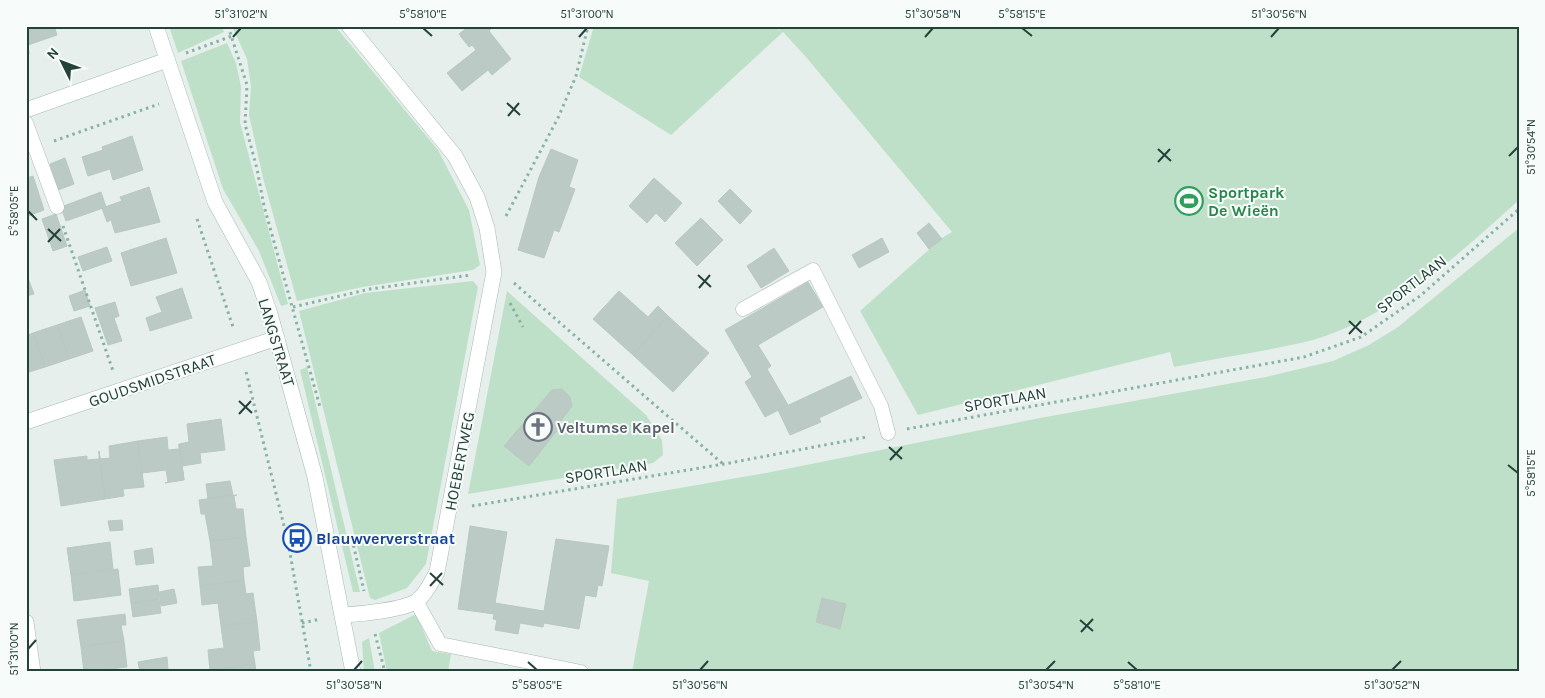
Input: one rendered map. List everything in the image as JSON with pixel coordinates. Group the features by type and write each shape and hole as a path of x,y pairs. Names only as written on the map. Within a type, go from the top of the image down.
{"street":[{"name":"LANGSTRAAT","path":"156,26 215,202 259,282 270,314 315,477 344,615 353,672"},
{"name":"HOEBERTWEG","path":"349,26 455,156 478,197 487,228 494,272 437,572 426,592 416,601"},
{"path":"26,110 167,60"},
{"name":"GOUDSMIDSTRAAT","path":"26,422 277,338"},
{"path":"344,615 369,613 416,601"},
{"path":"26,622 33,672"}],"lane":[{"path":"26,123 57,207"},
{"path":"743,309 813,270 881,406 888,433"},
{"path":"416,601 440,644 581,672"}],"path":[{"path":"487,228 504,219 558,118 576,76 588,26"},
{"path":"167,60 232,36"},
{"path":"35,147 160,104"},
{"path":"57,207 120,390"},
{"name":"SPORTLAAN","path":"450,509 724,464 1304,357 1360,337 1368,332 1420,296 1519,209"},
{"path":"270,314 370,289 494,272 517,284 724,464"},
{"path":"240,349 288,542 311,672"}],"green space":[{"path":"169,26 222,26 224,32 178,53"},
{"path":"232,26 335,26 438,150 469,210 480,265 473,270 363,287 297,301 263,178 249,115 251,86 247,59"},
{"name":"Sportpark De Wieën","path":"594,26 769,26 780,30 778,26 1519,26 1519,200 1471,243 1420,284 1364,319 1335,332 1289,346 1174,367 1170,352 918,415 860,311 942,238 952,232 783,32 671,135 579,77"},
{"path":"227,43 236,63 241,87 240,122 288,304 281,306 259,251 223,189 181,61"},
{"path":"1519,228 1519,672 632,672 649,581 611,573 617,499 766,473 1040,418 1266,377 1333,361 1369,345 1398,327"},
{"path":"473,281 478,287 426,564 407,588 375,600 370,598 299,311 365,293"},
{"path":"507,291 646,415 662,440 663,455 653,463 468,494"},
{"path":"307,367 360,592 353,592 300,370"},
{"path":"416,614 432,651 451,654 448,672 387,672 379,633"},
{"path":"369,638 375,672 364,672 362,642"}],"building":[{"path":"26,26 54,26 57,35 28,45 29,54 26,45"},
{"path":"469,26 494,26 489,31 511,59 492,75 488,70 462,91 447,73 476,50 472,45 469,47 459,34"},
{"path":"132,136 143,170 113,180 110,169 88,176 82,157 103,150 102,147"},
{"path":"551,149 578,160 569,187 575,189 559,232 554,230 544,258 518,250 539,177"},
{"path":"65,158 74,184 58,190 50,164"},
{"path":"33,176 44,210 26,217 26,178"},
{"path":"654,178 682,203 665,222 656,213 647,223 629,206"},
{"path":"149,187 160,222 115,233 111,220 107,222 102,208 122,201 120,197"},
{"path":"730,189 752,211 740,224 718,201"},
{"path":"101,192 106,207 66,221 61,207"},
{"path":"56,214 67,246 53,251 42,219"},
{"path":"701,218 723,240 697,266 675,243"},
{"path":"929,223 942,239 929,249 917,233"},
{"path":"166,238 177,273 131,286 121,253"},
{"path":"882,238 889,252 859,268 852,255"},
{"path":"107,247 112,261 83,271 78,257"},
{"path":"774,248 789,271 761,288 747,266"},
{"path":"28,278 34,294 26,296 26,279"},
{"path":"808,282 823,307 758,345 771,366 767,369 788,405 765,417 745,382 752,377 725,330"},
{"path":"182,288 192,318 150,331 146,318 162,312 156,297"},
{"path":"85,290 90,306 74,311 69,296"},
{"path":"619,291 648,317 658,306 668,316 633,355 593,319"},
{"path":"115,302 119,316 114,318 122,341 108,345 95,308"},
{"path":"668,316 709,353 673,392 633,355"},
{"path":"81,317 93,351 69,359 57,325"},
{"path":"57,325 69,359 45,367 33,333"},
{"path":"33,333 45,367 26,373 26,336"},
{"path":"851,376 862,398 819,418 821,422 790,435 778,410"},
{"name":"Veltumse Kapel","path":"562,389 570,397 572,406 557,426 559,428 529,466 504,446 552,390"},
{"path":"221,419 225,450 200,453 201,463 182,466 179,444 189,442 187,424"},
{"path":"167,437 168,450 179,449 179,444 184,480 165,483 168,482 166,470 142,473 138,441"},
{"path":"138,441 144,487 123,489 124,496 105,499 100,459 110,458 109,446"},
{"path":"99,451 105,499 61,506 54,460 87,456 87,460 99,459"},
{"path":"230,481 233,495 208,499 206,484"},
{"path":"237,495 234,496 236,509 243,509 246,537 210,541 205,514 201,514 199,500"},
{"path":"122,520 123,530 110,531 108,521"},
{"path":"470,526 507,532 495,603 544,611 556,539 609,546 602,586 598,585 596,597 585,595 579,629 544,623 543,627 520,623 518,634 495,630 497,620 493,619 494,614 458,609"},
{"path":"246,537 250,566 243,567 244,580 200,586 198,567 213,566 210,541"},
{"path":"110,542 113,569 71,575 67,548"},
{"path":"152,548 154,563 136,565 134,551"},
{"path":"118,569 121,595 74,601 71,575"},
{"path":"244,580 246,594 253,593 257,622 221,626 218,603 202,605 200,586"},
{"path":"158,585 159,599 131,603 129,589"},
{"path":"174,589 177,603 161,606 159,592"},
{"path":"822,598 846,604 840,629 816,622"},
{"path":"159,599 161,613 133,617 131,603"},
{"path":"125,614 126,625 121,625 124,641 81,647 77,620"},
{"path":"257,622 260,650 253,651 255,664 210,670 208,650 224,648 221,626"},
{"path":"124,641 127,667 84,672 81,647"},
{"path":"167,657 168,670 140,672 138,662"},
{"path":"255,664 256,672 210,672 210,670"}],"place":[{"name":"Sportpark De Wieën","path":"1189,201"},
{"name":"Veltumse Kapel","path":"538,427"},
{"name":"Blauwververstraat","path":"297,538"}]}
